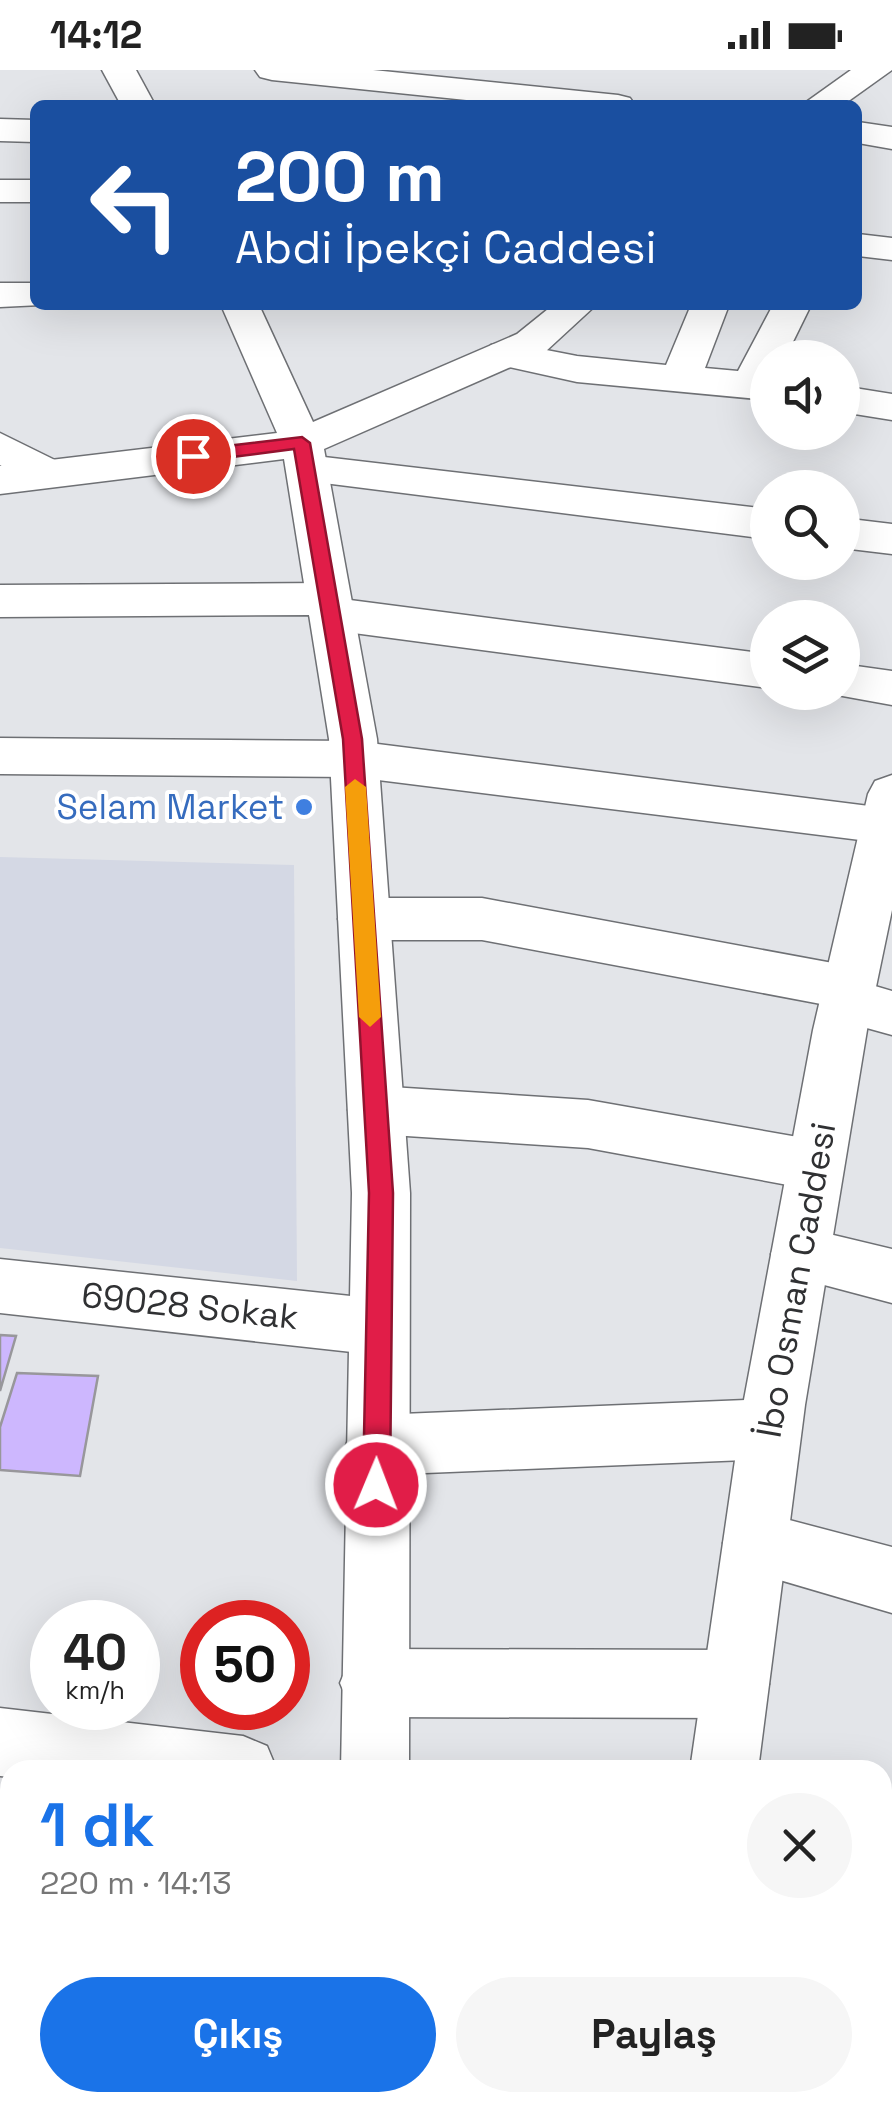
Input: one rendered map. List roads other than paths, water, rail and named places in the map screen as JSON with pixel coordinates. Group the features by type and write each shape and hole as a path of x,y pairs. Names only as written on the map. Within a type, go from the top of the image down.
{"street":[{"path":"119,70 135,100"},
{"path":"272,70 569,100"},
{"path":"827,100 875,70"},
{"path":"0,130 30,131"},
{"path":"862,134 892,138"},
{"path":"0,190 30,190"},
{"path":"862,245 892,249"},
{"path":"0,295 30,294"},
{"path":"242,310 304,456 354,758 381,1193 375,1760"},
{"path":"304,456 530,342 571,310"},
{"path":"681,378 708,310"},
{"path":"778,340 790,310"},
{"path":"505,354 577,369 750,385"},
{"path":"860,402 892,407"},
{"path":"0,447 48,474"},
{"path":"0,480 304,456 750,521"},
{"path":"860,535 892,539"},
{"path":"0,601 330,607 750,669"},
{"path":"860,684 892,688"},
{"path":"0,756 354,758 888,811"},
{"name":"İbo Osman Caddesi","path":"725,1760 770,1429 815,1166 862,1001 881,895 888,811"},
{"path":"364,919 482,919 862,1001"},
{"path":"376,1110 588,1124 815,1166"},
{"path":"800,1254 892,1276"},
{"name":"69028 Sokak","path":"0,1286 379,1341"},
{"path":"0,1319 379,1341"},
{"path":"377,1445 770,1429"},
{"path":"755,1543 892,1580"},
{"path":"374,1683 736,1684"},
{"path":"0,1742 156,1760"}],"place":[{"name":"Selam Market","path":"304,807"}]}
